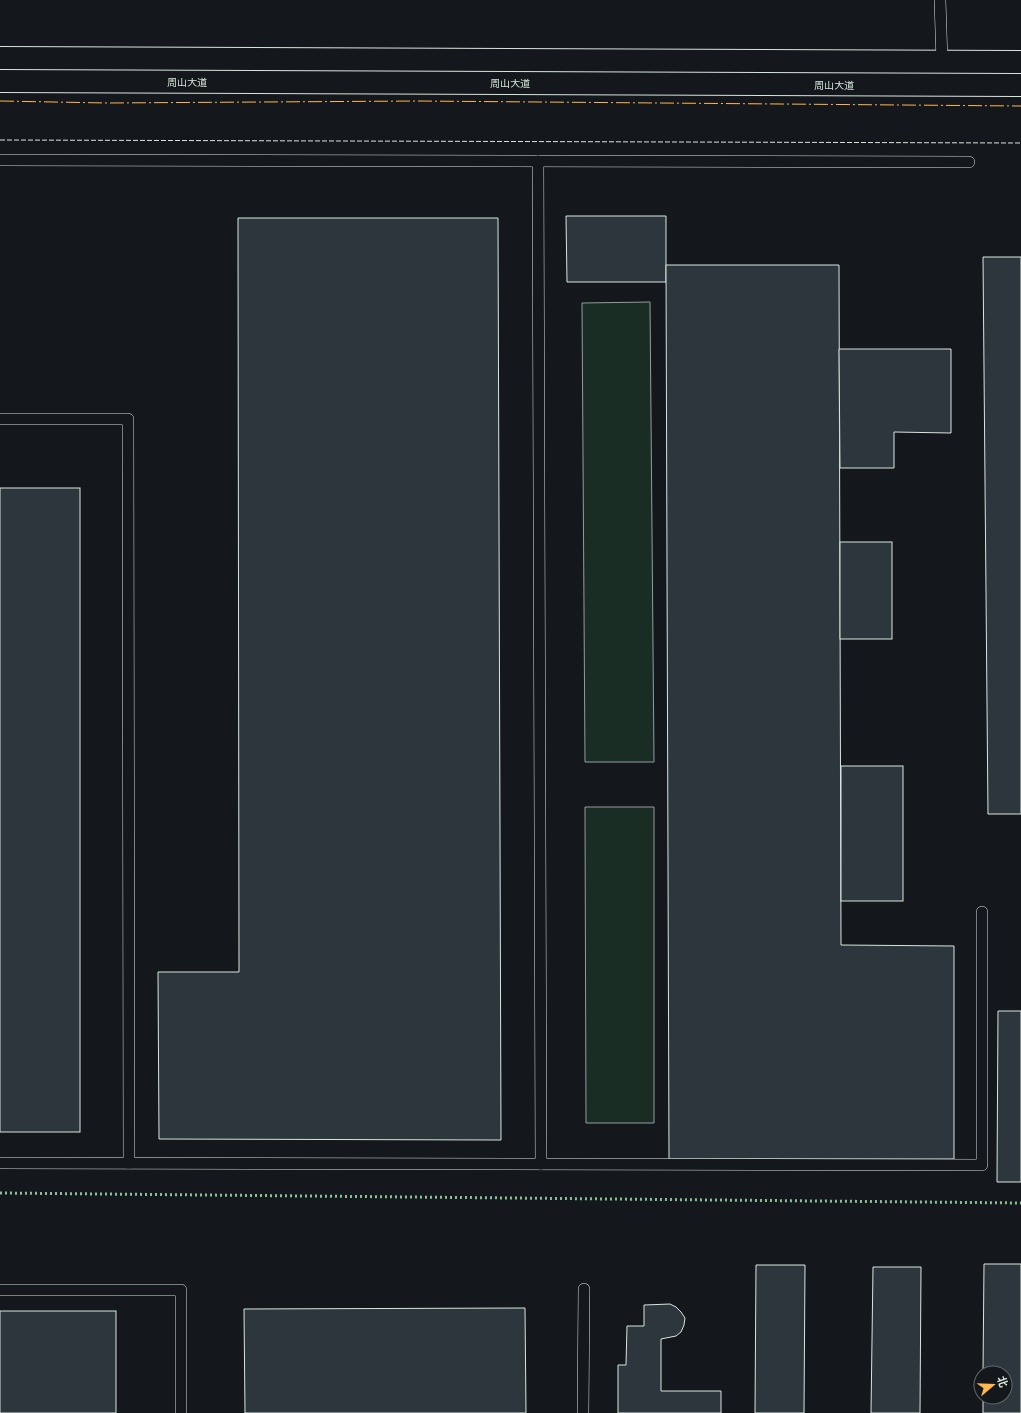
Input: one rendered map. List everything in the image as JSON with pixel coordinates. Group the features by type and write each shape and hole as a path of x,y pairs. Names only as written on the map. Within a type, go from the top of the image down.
{"main road":[{"path":"0,58 1021,62"},
{"name":"周山大道","path":"0,81 1021,86"}],"lane":[{"path":"940,0 942,62"},
{"path":"0,160 969,162"},
{"path":"538,161 541,1164"},
{"path":"0,419 128,419 129,1163"},
{"path":"0,1163 982,1165 982,912"},
{"path":"583,1413 584,1289"},
{"path":"0,1290 181,1290 181,1413"}],"green space":[{"path":"650,302 654,762 585,762 582,303"},
{"path":"585,807 654,807 654,1123 586,1123"}],"building":[{"path":"566,216 666,216 666,282 567,282"},
{"path":"238,218 498,218 501,1140 159,1139 158,972 239,972"},
{"path":"983,257 1021,257 1021,814 988,814"},
{"path":"666,265 839,265 841,945 954,946 954,1159 669,1159"},
{"path":"839,349 951,349 951,433 894,432 894,468 840,468"},
{"path":"0,488 80,488 80,1132 0,1132"},
{"path":"840,542 892,542 892,639 840,639"},
{"path":"841,766 903,766 903,901 841,901"},
{"path":"998,1011 1021,1011 1021,1182 997,1182"},
{"path":"984,1264 1021,1264 1021,1413 983,1413 983,1405 1013,1405 1013,1365 983,1365"},
{"path":"756,1265 805,1265 804,1413 755,1413"},
{"path":"873,1267 921,1267 920,1413 871,1413"},
{"path":"670,1304 676,1307 685,1318 681,1332 676,1336 661,1339 661,1391 721,1391 721,1413 618,1413 618,1365 626,1365 627,1326 644,1326 644,1305"},
{"path":"525,1308 526,1413 245,1413 244,1309"},
{"path":"0,1311 116,1311 116,1413 0,1413"}],"hedge":[{"path":"0,1193 1021,1203"}],"fence":[{"path":"0,140 1021,143"}],"power":[{"path":"0,101 107,103 418,101 1021,106"}]}
